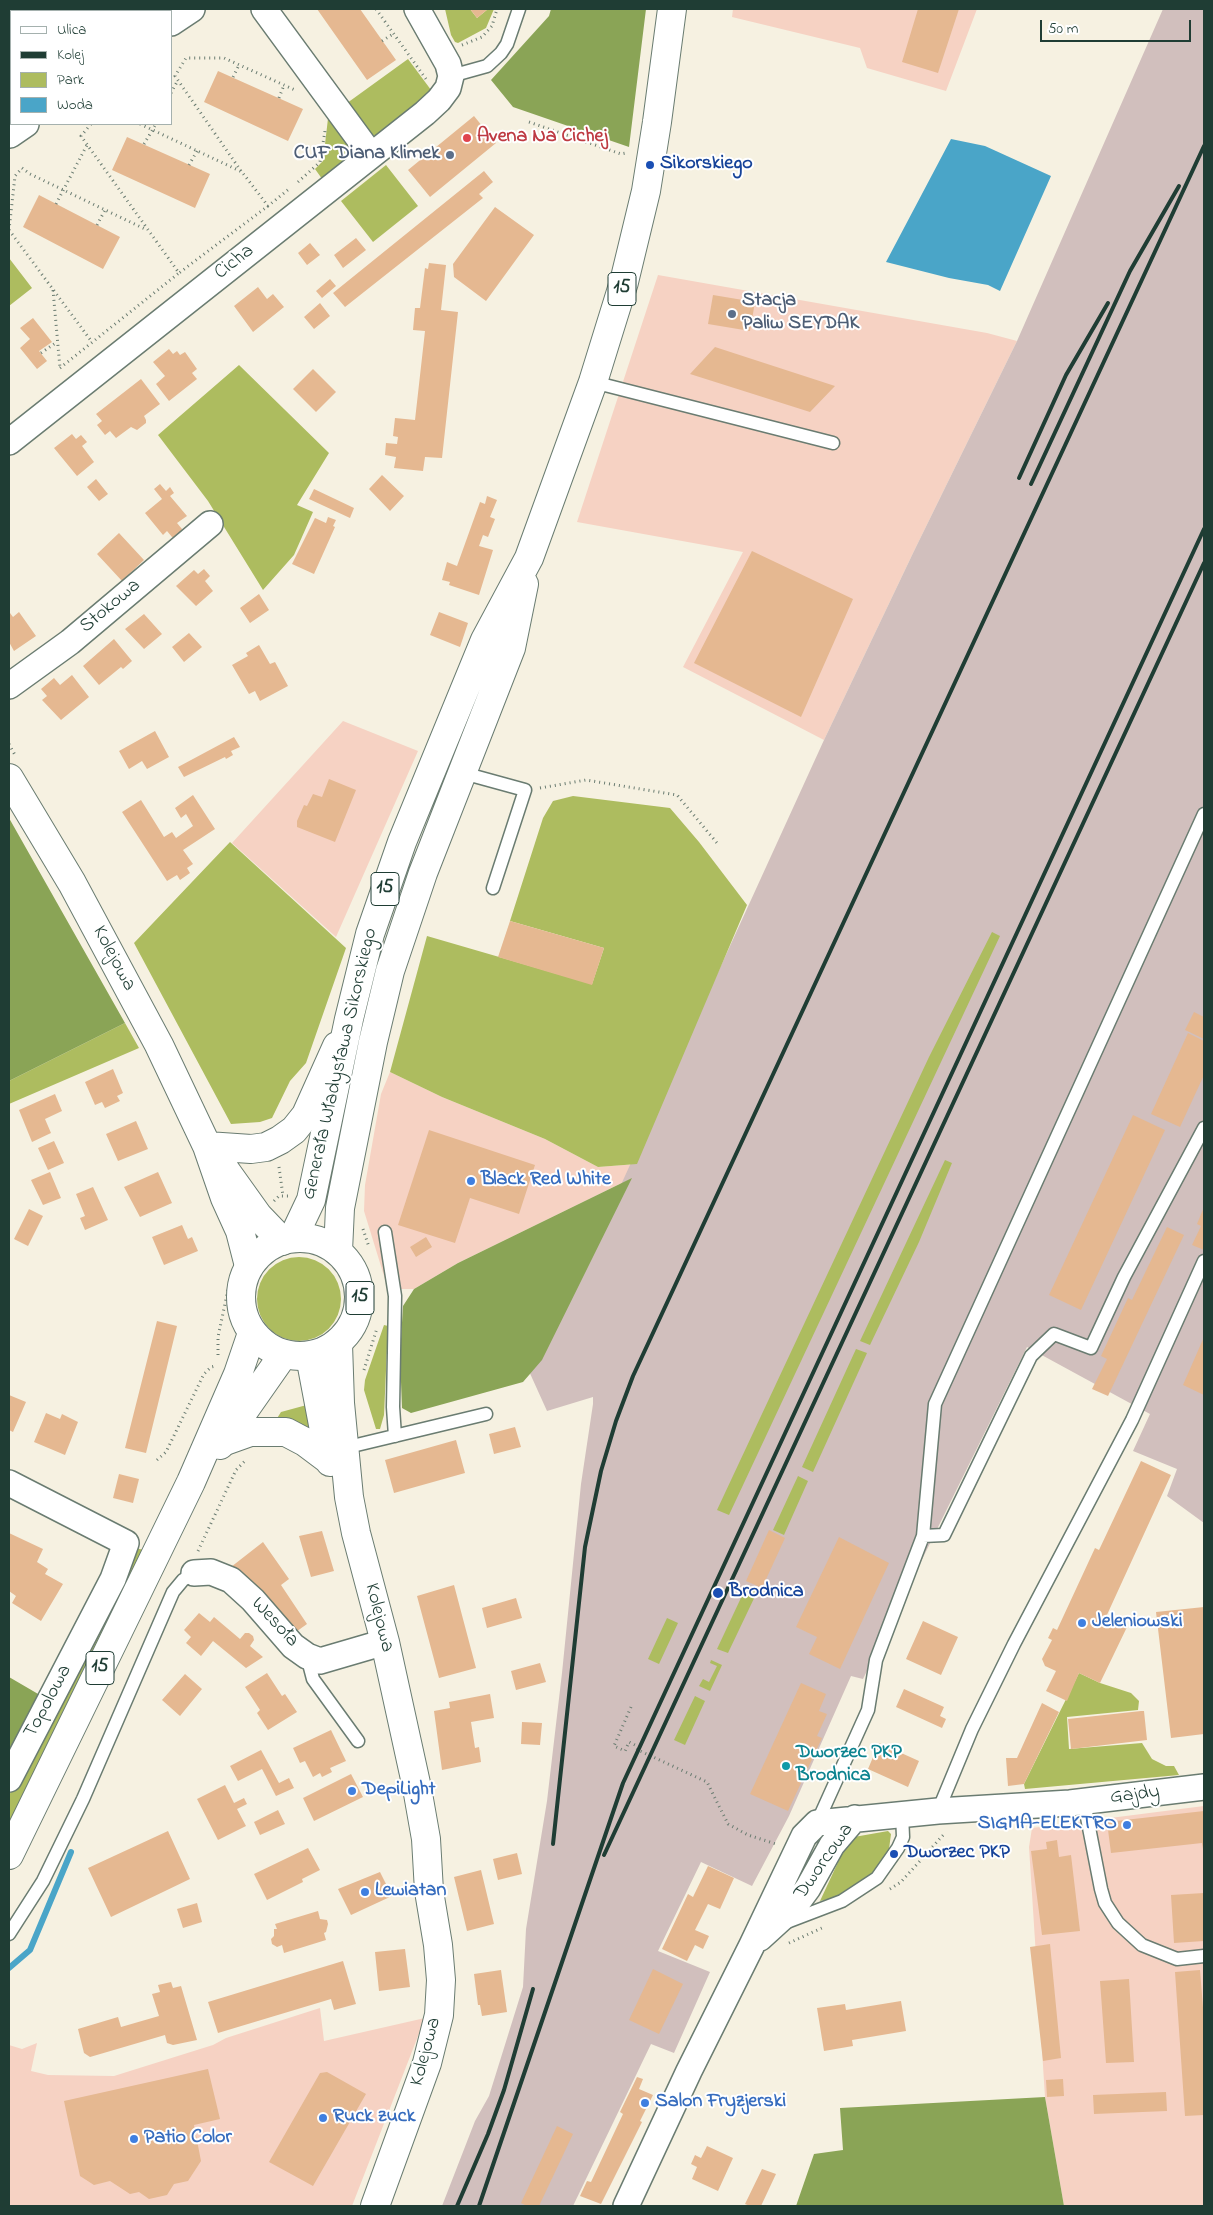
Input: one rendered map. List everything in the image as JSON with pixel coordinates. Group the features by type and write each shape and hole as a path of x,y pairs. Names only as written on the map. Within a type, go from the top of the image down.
{"main road":[{"name":"Generała Władysława Sikorskiego","path":"287,1239 311,1200 349,1019 370,934 402,842 485,640 529,558 593,382 624,282 638,228 657,122 672,9"},
{"name":"Generała Władysława Sikorskiego","path":"338,1251 340,1208 372,1042 390,971 423,873 511,648 529,558"},
{"name":"Kolejowa","path":"9,778 72,883 159,1045 207,1146 225,1198 240,1231 240,1269"},
{"path":"207,1146 250,1150 266,1147 294,1130 306,1115 349,1019"},
{"name":"Kolejowa","path":"207,1146 258,1216 287,1239"},
{"name":"15","path":"287,1239 317,1240 338,1251 350,1264 358,1280 360,1298 358,1315 350,1331 338,1344 325,1352 310,1356 283,1355 266,1346 252,1333 244,1317 240,1300 242,1282 240,1269 269,1246 287,1239"},
{"name":"15","path":"9,1855 191,1482 228,1365 252,1333"},
{"name":"Kolejowa","path":"337,1454 340,1391 338,1344"},
{"name":"15","path":"191,1482 222,1442 283,1355"},
{"name":"Kolejowa","path":"310,1356 349,1497 376,1644 408,1791 426,1839 429,1891 438,1945 441,1980 439,2015 427,2063 375,2206"},
{"path":"222,1442 250,1432 286,1432 337,1454"}],"street":[{"path":"172,22 192,9"},
{"path":"264,9 371,156"},
{"path":"417,9 443,54 440,80"},
{"name":"Cicha","path":"9,442 440,100 448,88 440,80"},
{"name":"Stokowa","path":"9,686 70,642 210,524"},
{"name":"Topolowa","path":"9,1483 126,1543 109,1587 9,1779"},
{"name":"Wesoła","path":"194,1573 211,1572 231,1580 254,1600 293,1646 307,1656 320,1661 376,1644"},
{"name":"Gajdy","path":"856,1818 1084,1802 1204,1788"},
{"name":"Dworcowa","path":"626,2206 693,2062 804,1836 817,1823 856,1818"},
{"name":"Dworcowa","path":"752,1945 794,1907 808,1888 832,1844 856,1818"}],"lane":[{"path":"440,80 487,66 508,44 519,9"},
{"path":"593,382 833,443"},
{"path":"463,773 525,790 493,888"},
{"path":"817,1823 868,1710 876,1660 923,1536 934,1404 1204,814"},
{"path":"923,1536 944,1535 1031,1356 1054,1334 1091,1348 1124,1276 1204,1128"},
{"path":"385,1232 395,1296 392,1407 395,1436"},
{"path":"938,1811 972,1729 1014,1644 1132,1420 1204,1261"},
{"path":"337,1454 395,1436 486,1414"},
{"path":"9,1934 43,1881 79,1807 173,1592 183,1580 194,1573"},
{"path":"307,1656 313,1679 358,1741"},
{"path":"1084,1802 1101,1889 1105,1903 1118,1923 1142,1945 1177,1959 1204,1956"},
{"path":"773,1927 842,1901 877,1878 902,1837 902,1814"}],"path":[{"path":"376,9 394,34 440,80"},
{"path":"460,46 482,37 492,26 497,9"},
{"path":"382,41 394,34"},
{"path":"268,206 175,76 186,58 224,58 300,92"},
{"path":"233,77 239,65"},
{"path":"172,91 178,80"},
{"path":"279,98 284,85"},
{"path":"529,122 621,154 626,153"},
{"path":"90,125 81,136 179,274"},
{"path":"142,125 242,172"},
{"path":"144,144 156,125"},
{"path":"60,368 299,182 320,162 325,128"},
{"path":"56,204 87,145"},
{"path":"189,164 197,151"},
{"path":"92,342 9,230 15,176 22,168 64,191 148,230"},
{"path":"97,225 105,210"},
{"path":"52,289 62,400"},
{"path":"41,353 57,341"},
{"path":"525,790 586,780 677,795 717,843"},
{"path":"258,1216 279,1196 311,1200"},
{"path":"340,1208 358,1214 372,1255"},
{"path":"157,1460 166,1452 204,1374 211,1367 228,1365 218,1337 240,1269"},
{"path":"340,1391 355,1387 360,1381 379,1321"},
{"path":"194,1573 195,1560 200,1546 236,1470 241,1463 250,1458"},
{"path":"631,1707 614,1746 625,1751 629,1742 635,1744 638,1750 707,1782 728,1824 748,1836 776,1844"}],"shaded area":[{"path":"733,9 977,9 946,91 867,68 860,48 732,17"},
{"path":"1163,9 1204,9 1204,1523 1167,1496 1177,1469 1133,1451 1150,1414 1027,1347 863,1679 851,1676 789,1816 752,1886 701,1862 658,1951 710,1972 674,2053 651,2044 573,2206 442,2206 475,2121 489,2096 523,1987 526,1929 547,1801 581,1484 593,1404 593,1397 547,1411 528,1369 614,1200 824,740 1017,341"},
{"path":"658,275 987,333 1017,341 824,740 683,667 743,552 577,522"},
{"path":"343,721 418,751 336,937 232,843"},
{"path":"390,1072 442,1097 545,1139 598,1167 637,1164 632,1178 458,1263 414,1289 388,1289 364,1211 365,1185 381,1094"},
{"path":"1204,1806 1204,2206 1064,2206 1045,2097 1029,1847 1032,1828"},
{"path":"320,2008 324,2041 425,2018 352,2206 9,2206 9,2045 22,2049 37,2043 31,2071 48,2075 114,2076 213,2045 226,2038"}],"green space":[{"path":"445,9 470,9 477,18 488,9 494,9 486,28 458,43 455,42 451,35"},
{"path":"551,9 646,9 629,147 513,107 491,80 549,16"},
{"path":"408,59 434,94 384,137 367,134 343,106"},
{"path":"329,110 353,145 353,153 349,163 325,183 315,169 323,161"},
{"path":"386,165 418,206 373,242 341,201"},
{"path":"9,258 32,288 9,306"},
{"path":"239,365 329,453 297,505 313,512 294,555 263,590 208,501 158,435"},
{"path":"573,796 670,808 699,842 747,905 637,1164 598,1167 545,1139 442,1097 390,1072 427,936 592,984 604,948 510,921 543,818 553,801"},
{"path":"9,818 125,1023 9,1081"},
{"path":"230,842 346,948 306,1063 290,1081 272,1118 260,1122 231,1124 134,943"},
{"path":"992,932 1000,936 729,1515 717,1510 929,1057"},
{"path":"125,1023 139,1048 9,1104 9,1081"},
{"path":"945,1160 952,1163 919,1242 870,1345 860,1341"},
{"path":"632,1178 542,1360 523,1382 411,1413 402,1408 400,1356 403,1306 414,1289 458,1263"},
{"path":"299,1257 315,1260 329,1269 338,1283 341,1299 338,1315 329,1329 315,1338 299,1341 283,1338 269,1329 260,1315 257,1299 260,1283 269,1269 283,1260"},
{"path":"384,1325 388,1326 384,1415 380,1429 376,1429 364,1390 365,1380"},
{"path":"856,1349 867,1353 813,1472 802,1467"},
{"path":"314,1403 317,1436 274,1423 281,1412"},
{"path":"798,1476 808,1481 784,1535 773,1530"},
{"path":"134,1548 145,1550 9,1828 9,1795 35,1755"},
{"path":"747,1585 758,1590 728,1653 717,1649"},
{"path":"667,1618 678,1623 659,1664 648,1659"},
{"path":"711,1660 722,1665 710,1691 699,1686 703,1679 709,1682 717,1666 710,1663"},
{"path":"1079,1673 1100,1683 1131,1693 1139,1701 1138,1710 1067,1717 1069,1749 1142,1743 1152,1759 1166,1766 1174,1766 1179,1775 1025,1789 1024,1784"},
{"path":"9,1677 45,1698 9,1752"},
{"path":"695,1696 705,1701 685,1745 674,1740"},
{"path":"888,1831 891,1834 887,1857 875,1871 838,1897 820,1901 846,1845 854,1837"},
{"path":"1045,2097 1064,2206 796,2206 814,2154 843,2150 840,2108"}],"water":[{"path":"951,139 985,146 1051,176 1000,291 988,285 949,278 886,262"}],"building":[{"path":"109,9 110,10 68,10"},
{"path":"317,9 360,9 396,60 367,80"},
{"path":"470,9 488,9 477,18"},
{"path":"918,9 959,9 938,73 902,62"},
{"path":"9,52 10,120 9,121"},
{"path":"218,71 303,109 288,141 204,102"},
{"path":"474,116 496,143 430,197 408,170"},
{"path":"127,137 210,174 195,208 112,170"},
{"path":"484,171 493,182 479,194 483,198 345,307 333,293"},
{"path":"39,195 120,237 103,269 23,227"},
{"path":"495,207 534,235 486,301 454,277 453,264"},
{"path":"356,238 366,250 343,268 334,255"},
{"path":"310,243 320,255 307,265 298,253"},
{"path":"429,263 446,265 441,310 458,312 442,458 425,457 423,471 394,468 396,457 385,455 386,443 397,444 398,437 393,436 395,418 415,420 425,331 413,330 415,308 420,308 425,268 428,269"},
{"path":"330,279 336,286 322,298 316,291"},
{"path":"258,287 267,299 273,294 284,307 253,332 234,306"},
{"path":"713,295 755,302 750,331 708,324"},
{"path":"320,303 330,316 314,329 304,317"},
{"path":"33,318 52,342 39,351 47,361 37,369 20,348 30,339 20,328"},
{"path":"715,347 835,386 810,412 690,374"},
{"path":"169,349 173,354 177,351 180,355 185,352 197,369 192,373 197,379 169,401 156,384 165,376 153,362"},
{"path":"313,369 336,392 316,412 293,389"},
{"path":"141,379 160,404 144,416 146,423 137,430 131,427 116,438 110,431 105,435 97,425 102,421 96,414"},
{"path":"72,434 76,439 81,435 87,442 82,446 94,462 77,476 54,448"},
{"path":"382,475 404,496 390,511 369,489"},
{"path":"96,479 108,494 99,501 87,487"},
{"path":"160,484 166,491 170,487 174,493 170,496 187,516 177,523 182,529 176,538 172,537 167,531 163,535 145,513 162,499 154,489"},
{"path":"314,489 354,508 350,518 309,499"},
{"path":"487,496 497,500 490,517 495,519 488,537 483,535 479,546 493,550 479,595 449,585 450,582 442,580 447,562 457,566 480,502 485,504"},
{"path":"328,517 336,520 333,526 335,527 314,574 292,564 315,518 326,523"},
{"path":"119,533 144,560 122,581 97,554"},
{"path":"752,551 853,599 801,717 694,663"},
{"path":"204,569 210,576 205,581 213,591 196,606 176,586 194,570 198,574"},
{"path":"259,594 269,610 250,623 240,608"},
{"path":"19,612 36,636 14,651 9,642 9,614 13,617"},
{"path":"439,612 468,623 460,647 430,635"},
{"path":"144,614 162,634 144,649 125,629"},
{"path":"189,633 202,647 184,662 172,647"},
{"path":"114,639 132,661 123,669 121,667 99,685 83,666"},
{"path":"259,645 270,664 275,662 288,686 260,701 255,691 249,694 232,665 248,656 246,653"},
{"path":"72,675 89,697 61,720 42,700 47,696 41,689 54,678 60,685"},
{"path":"155,731 169,757 147,769 142,761 129,769 119,751"},
{"path":"234,737 240,747 231,751 233,755 184,777 178,767"},
{"path":"329,779 356,790 335,842 297,827 297,821 304,805 307,806 313,794 322,797"},
{"path":"193,795 215,829 183,850 193,864 187,868 190,873 180,880 177,875 167,881 122,812 141,800 164,837 172,832 176,838 193,826 186,814 181,818 175,808"},
{"path":"510,921 604,948 592,985 498,957"},
{"path":"1194,1012 1204,1017 1204,1039 1185,1030"},
{"path":"1188,1033 1204,1041 1204,1075 1180,1127 1151,1114"},
{"path":"113,1069 123,1093 117,1096 120,1101 105,1108 102,1102 95,1105 85,1082"},
{"path":"55,1094 62,1111 45,1119 51,1133 32,1142 19,1110"},
{"path":"1133,1115 1165,1130 1081,1310 1049,1295"},
{"path":"136,1121 148,1149 118,1161 106,1134"},
{"name":"Black Red White","path":"429,1130 535,1165 519,1214 470,1198 455,1243 398,1225"},
{"path":"54,1141 64,1163 48,1170 38,1148"},
{"path":"50,1172 61,1198 43,1205 31,1180"},
{"path":"158,1172 172,1203 140,1217 124,1187"},
{"path":"93,1187 108,1220 85,1230 80,1218 85,1216 76,1194"},
{"path":"1204,1207 1204,1250 1192,1245 1201,1226 1197,1224"},
{"path":"29,1209 43,1216 28,1246 14,1239"},
{"path":"182,1225 188,1239 192,1237 198,1251 164,1265 152,1237"},
{"path":"1167,1227 1184,1235 1108,1396 1092,1389 1107,1359 1101,1356 1128,1298 1132,1300"},
{"path":"426,1237 432,1247 416,1257 410,1247"},
{"path":"157,1321 177,1326 146,1453 125,1448"},
{"path":"1204,1337 1204,1395 1183,1385"},
{"path":"9,1395 26,1402 13,1432 9,1430"},
{"path":"46,1413 60,1419 62,1414 78,1422 65,1455 34,1442"},
{"path":"515,1427 521,1447 494,1454 489,1434"},
{"path":"456,1440 465,1473 394,1493 385,1460"},
{"path":"1141,1461 1171,1475 1106,1617 1127,1627 1100,1683 1079,1673 1067,1701 1046,1691 1056,1671 1045,1666 1042,1659 1052,1640 1048,1638 1053,1628 1057,1630 1095,1548 1099,1550"},
{"path":"119,1474 139,1479 133,1503 113,1498"},
{"path":"769,1530 785,1538 762,1588 746,1581"},
{"path":"322,1531 334,1571 311,1577 299,1536"},
{"path":"9,1533 43,1549 37,1562 48,1569 45,1574 63,1584 41,1621 12,1603 16,1596 9,1591"},
{"path":"839,1537 889,1563 840,1669 809,1654 817,1637 796,1627"},
{"path":"263,1542 289,1579 281,1585 307,1624 293,1634 231,1567"},
{"path":"454,1585 476,1668 439,1678 417,1596"},
{"path":"516,1598 522,1618 487,1628 482,1608"},
{"path":"1204,1607 1204,1734 1171,1738 1156,1612"},
{"path":"199,1613 210,1622 214,1617 240,1639 245,1633 249,1633 253,1636 254,1640 250,1646 263,1657 246,1668 213,1641 201,1656 186,1643 191,1637 184,1630"},
{"path":"923,1621 958,1637 941,1675 906,1659"},
{"path":"540,1663 546,1682 516,1690 511,1671"},
{"path":"267,1673 282,1696 285,1694 297,1712 268,1730 257,1713 260,1710 245,1687"},
{"path":"185,1674 202,1689 180,1716 162,1700"},
{"name":"Dworzec PKP Brodnica","path":"801,1683 826,1694 819,1711 827,1714 817,1736 822,1738 788,1811 750,1794"},
{"path":"904,1689 944,1707 940,1716 946,1719 942,1728 896,1707"},
{"path":"490,1694 494,1718 471,1722 475,1748 479,1747 481,1762 442,1770 434,1711 450,1708 449,1702"},
{"path":"1042,1703 1059,1712 1024,1784 1008,1786 1006,1758 1017,1758"},
{"path":"1144,1711 1147,1740 1071,1749 1068,1719"},
{"path":"522,1722 542,1723 540,1745 521,1744"},
{"path":"331,1730 346,1761 330,1768 332,1772 322,1777 320,1773 313,1777 305,1761 300,1763 293,1748"},
{"path":"879,1743 919,1761 908,1787 868,1769"},
{"path":"261,1750 279,1783 289,1778 294,1788 276,1796 262,1769 238,1781 230,1766"},
{"path":"351,1774 363,1797 314,1821 303,1798"},
{"path":"225,1785 234,1803 244,1798 247,1804 237,1809 246,1826 218,1840 197,1799"},
{"path":"278,1810 285,1824 260,1835 254,1822"},
{"path":"1204,1811 1204,1855 1202,1843 1111,1853 1107,1822"},
{"path":"168,1831 190,1879 111,1917 88,1868"},
{"path":"1057,1840 1059,1857 1071,1855 1080,1931 1042,1935 1031,1851 1047,1849 1046,1842"},
{"path":"308,1848 320,1870 302,1879 303,1882 267,1900 254,1874"},
{"path":"517,1853 522,1874 498,1880 493,1859"},
{"path":"708,1866 734,1878 720,1909 708,1904 695,1930 709,1936 703,1949 695,1945 687,1961 662,1949 688,1894 693,1897"},
{"path":"481,1870 494,1924 467,1931 454,1877"},
{"name":"Lewiatan","path":"380,1872 392,1896 351,1915 338,1889"},
{"path":"1204,1893 1204,1941 1174,1943 1171,1895"},
{"path":"197,1903 202,1922 183,1928 177,1909"},
{"path":"318,1911 320,1919 327,1920 328,1924 324,1933 326,1940 284,1953 282,1945 277,1947 272,1944 271,1939 274,1936 274,1929 277,1929 275,1924"},
{"path":"1050,1944 1061,2058 1043,2061 1030,1947"},
{"path":"405,1949 410,1987 379,1991 375,1952"},
{"path":"343,1961 356,2004 334,2010 331,1999 218,2033 208,2002"},
{"path":"653,1969 683,1984 659,2034 629,2020"},
{"path":"501,1970 507,2012 482,2016 480,2005 478,2005 474,1974"},
{"path":"1200,1970 1204,2020 1204,2115 1185,2116 1175,1972"},
{"path":"1129,1979 1134,2062 1106,2063 1100,1981"},
{"path":"171,1982 173,1988 181,1986 197,2040 173,2045 167,2043 165,2035 90,2057 84,2053 78,2029 118,2017 121,2027 159,2016 152,1994 160,1992 158,1985"},
{"path":"901,2001 906,2031 852,2040 853,2046 824,2051 817,2008 845,2004 846,2010"},
{"name":"Patio Color","path":"208,2069 220,2119 194,2125 201,2161 188,2181 174,2184 167,2195 149,2199 139,2192 130,2194 110,2181 94,2185 80,2176 64,2101"},
{"name":"Ruck zuck","path":"327,2072 366,2094 313,2186 269,2162 320,2073"},
{"path":"637,2077 643,2079 639,2089 653,2095 640,2121 642,2122 601,2204 580,2196 587,2181 591,2182 623,2114 620,2112"},
{"path":"1063,2079 1064,2096 1047,2097 1046,2080"},
{"path":"1166,2092 1167,2111 1094,2114 1093,2095"},
{"path":"557,2126 573,2134 539,2206 527,2206 521,2203"},
{"path":"707,2146 733,2158 718,2191 692,2179 697,2167 691,2164 695,2155 701,2158"},
{"path":"762,2169 776,2174 761,2206 745,2204"}],"waterway":[{"path":"9,1968 30,1950 71,1852"}],"railway":[{"path":"553,1844 585,1547 601,1471 616,1421 633,1376 1204,146"},
{"path":"1031,484 1130,271 1179,186"},
{"path":"1019,478 1066,375 1108,303"},
{"path":"479,2206 623,1783 1204,529"},
{"path":"604,1855 1204,563"},
{"path":"457,2206 488,2134 504,2090 533,1989"}],"place":[{"name":"Avena Na Cichej","path":"467,138"},
{"name":"CUF Diana Klimek","path":"450,155"},
{"name":"Sikorskiego","path":"650,165"},
{"name":"Stacja Paliw SEYDAK","path":"732,314"},
{"name":"Black Red White","path":"471,1181"},
{"name":"Brodnica","path":"718,1593"},
{"name":"Jeleniowski","path":"1082,1623"},
{"name":"Dworzec PKP Brodnica","path":"786,1766"},
{"name":"DepiLight","path":"352,1791"},
{"name":"SIGMA-ELEKTRO","path":"1127,1825"},
{"name":"Dworzec PKP","path":"894,1854"},
{"name":"Lewiatan","path":"365,1892"},
{"name":"Salon Fryzjerski","path":"645,2103"},
{"name":"Ruck zuck","path":"323,2118"},
{"name":"Patio Color","path":"134,2139"}]}
